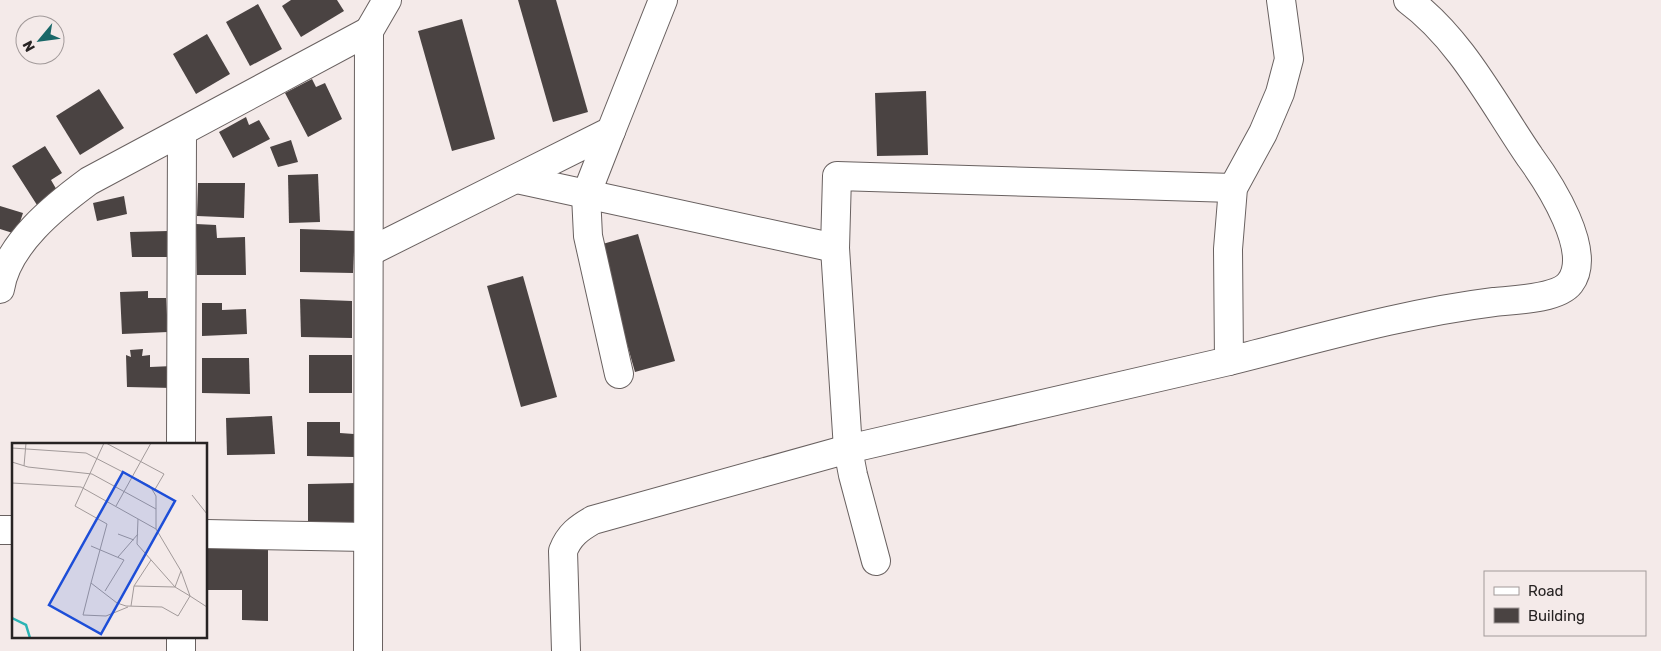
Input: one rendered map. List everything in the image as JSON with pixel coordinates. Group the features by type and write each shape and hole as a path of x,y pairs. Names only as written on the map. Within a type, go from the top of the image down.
{"street":[{"path":"368,651 369,32 388,0"},
{"path":"619,374 588,236 586,195 663,0"},
{"path":"1229,361 1228,249 1234,188 1263,133 1285,76 1289,59 1281,0"},
{"path":"566,651 563,552 568,539 579,528 593,520 848,449 1229,361 1368,326 1466,306 1553,293 1570,284 1578,267 1576,251 1569,226 1541,172 1458,50 1430,16 1408,0"},
{"path":"0,288 9,245 89,181 369,32"},
{"path":"369,252 611,131"},
{"path":"181,443 182,133"},
{"path":"876,561 848,449 835,248 837,176 1234,188"},
{"path":"517,179 835,248"},
{"path":"208,534 367,537"},
{"path":"181,638 181,651"}],"building":[{"path":"291,0 337,0 344,11 301,37 282,6"},
{"path":"518,0 556,0 588,112 553,122"},
{"path":"258,4 282,49 250,66 226,22"},
{"path":"462,19 495,139 452,151 418,31"},
{"path":"207,34 230,74 196,94 173,54"},
{"path":"312,79 316,87 325,83 342,119 308,137 285,93"},
{"path":"99,89 124,128 80,155 56,116"},
{"path":"926,91 928,155 877,156 875,93"},
{"path":"246,117 249,125 259,120 270,139 233,158 219,132"},
{"path":"291,140 298,162 278,167 270,147"},
{"path":"45,146 62,173 51,180 58,192 37,205 12,166"},
{"path":"318,174 320,222 289,223 288,175"},
{"path":"198,183 245,183 244,218 197,216"},
{"path":"124,196 127,214 97,221 93,203"},
{"path":"0,206 23,213 16,234 0,229"},
{"path":"196,224 216,225 217,238 245,237 246,275 197,275"},
{"path":"300,229 355,231 353,273 300,272"},
{"path":"168,231 169,257 132,257 130,232"},
{"path":"638,234 675,361 635,372 599,245"},
{"path":"523,276 557,397 521,407 487,286"},
{"path":"148,291 148,298 166,298 168,332 122,334 120,292"},
{"path":"300,299 352,301 352,338 301,337"},
{"path":"202,303 222,303 222,310 246,309 247,334 202,336"},
{"path":"143,349 142,356 150,355 150,367 173,366 173,388 127,387 126,355 131,357 130,350"},
{"path":"309,355 352,355 352,393 309,393"},
{"path":"202,358 249,358 250,394 202,393"},
{"path":"272,416 275,454 227,455 226,418"},
{"path":"307,422 340,422 340,433 354,434 355,457 307,456"},
{"path":"357,483 357,524 308,522 308,484"},
{"path":"208,549 268,549 268,621 242,620 242,590 208,590"}]}
